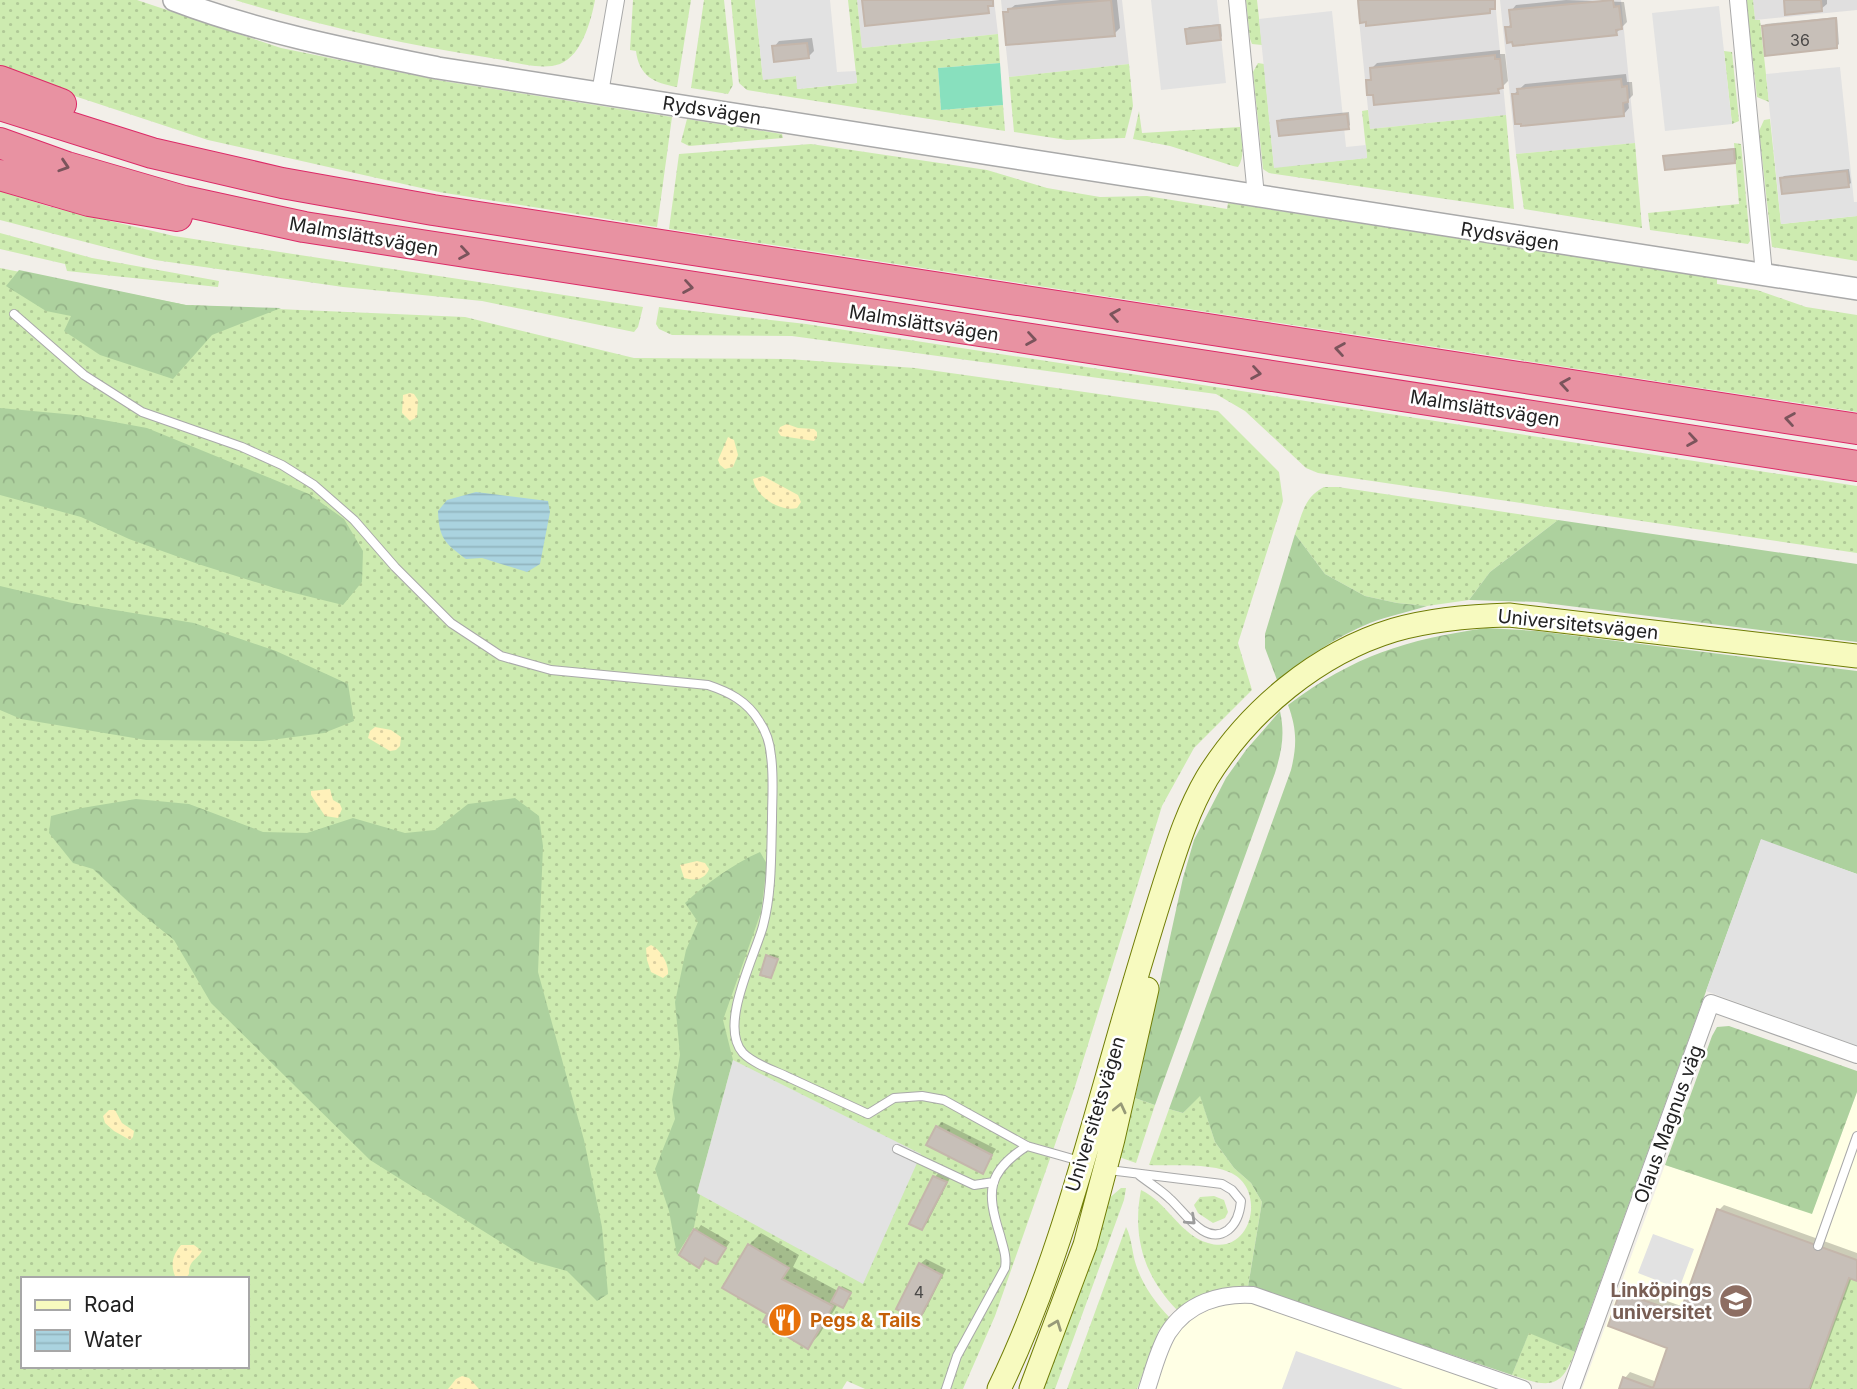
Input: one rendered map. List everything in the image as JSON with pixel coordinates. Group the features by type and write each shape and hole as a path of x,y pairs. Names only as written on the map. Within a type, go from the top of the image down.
{"highway":[{"path":"0,81 282,183"},
{"name":"Malmslättsvägen","path":"0,105 152,153 282,183 433,210 1857,429"},
{"name":"Malmslättsvägen","path":"0,143 67,167 184,201 304,227 1857,466"},
{"path":"0,175 89,201 197,219 304,227"}],"main road":[{"name":"Universitetsvägen","path":"999,1389 1033,1311 1082,1162 1143,951 1181,835 1208,778 1238,737 1288,687 1335,655 1375,637 1464,616 1509,615 1857,656"},
{"name":"Universitetsvägen","path":"1031,1389 1085,1245 1106,1169 1181,835"}],"street":[{"name":"Rydsvägen","path":"174,0 325,45 438,68 1857,289"},
{"path":"600,93 616,0"},
{"path":"1237,0 1256,196"},
{"path":"1738,0 1764,274"},
{"name":"Olaus Magnus väg","path":"1571,1389 1712,1003 1857,1055"},
{"path":"1147,1389 1168,1334 1178,1320 1209,1300 1238,1294 1253,1296 1523,1389"}],"lane":[{"path":"14,314 84,375 142,412 242,447 282,465 314,485 354,520 395,567 451,623 501,656 551,670 708,685 739,698 760,722 767,737 772,756 773,783 767,904 734,1024 743,1053 764,1066 867,1114 894,1098 922,1096 944,1100 1027,1146 1106,1169 1222,1184 1233,1190 1241,1201 1236,1221 1223,1233 1213,1234 1202,1230 1170,1199 1139,1175"},
{"path":"1818,1246 1857,1136"},
{"path":"946,1389 957,1356 1005,1268 1007,1259 993,1213 991,1197 994,1182 1008,1158 1027,1146"},
{"path":"897,1149 974,1185 994,1182"}],"shaded area":[{"path":"755,0 830,0 837,72 856,71 857,83 797,89 796,76 763,80"},
{"path":"857,0 994,0 998,34 862,48"},
{"path":"1001,0 1122,0 1129,64 1009,77"},
{"path":"1151,0 1217,0 1226,83 1161,90"},
{"path":"1357,0 1495,0 1506,115 1370,129"},
{"path":"1500,0 1621,0 1635,143 1516,154"},
{"path":"1753,0 1857,0 1857,10 1755,20"},
{"path":"1719,6 1732,124 1665,131 1652,13"},
{"path":"1332,11 1346,147 1366,145 1367,158 1274,168 1259,19"},
{"path":"1840,67 1857,216 1781,224 1766,74"},
{"path":"1761,839 1857,874 1857,1046 1706,991"},
{"path":"733,1060 921,1154 863,1284 697,1193"},
{"name":"Linköpings universitet","path":"1857,1092 1857,1389 1582,1389 1665,1165 1812,1213"},
{"path":"1653,1234 1694,1249 1679,1289 1638,1273"},
{"path":"1227,1303 1255,1303 1503,1389 1155,1389 1173,1339 1187,1323 1204,1312"},
{"path":"1296,1351 1403,1389 1282,1389"}],"green space":[{"path":"0,0 137,0 281,48 443,81 672,117 657,227 439,192 208,140 29,81 0,68"},
{"path":"235,0 595,0 588,27 574,53 560,64 544,66 394,40"},
{"path":"633,0 691,0 677,87 649,77 640,67 636,51 630,50"},
{"path":"704,0 724,0 733,85 728,94 691,88"},
{"path":"731,0 755,0 763,79 796,76 798,89 857,83 848,0 857,0 862,48 998,34 1000,63 938,68 941,110 1003,105 1005,131 747,90 739,83"},
{"path":"1246,0 1257,0 1262,45 1252,44 1250,39"},
{"path":"1746,0 1753,0 1755,20 1760,20 1769,102 1757,97"},
{"path":"1724,51 1732,52 1739,121 1732,124"},
{"path":"1000,63 1003,105 941,110 938,68"},
{"path":"1258,63 1264,64 1274,167 1367,158 1362,111 1368,110 1370,129 1506,115 1514,209 1269,173 1263,169 1253,72"},
{"path":"1129,64 1133,106 1125,138 1067,140 1014,132 1009,77"},
{"path":"1139,111 1142,133 1240,127 1242,152 1238,167 1170,146 1133,139"},
{"path":"687,119 782,134 783,138 689,146 681,142"},
{"path":"1770,119 1781,224 1857,216 1857,261 1772,247 1759,131 1764,120"},
{"path":"1635,143 1642,228 1524,209 1516,154"},
{"path":"1734,143 1741,144 1750,241 1748,244 1650,230 1648,213 1739,204"},
{"path":"811,144 987,170 1047,188 1100,197 1147,196 1227,209 1228,203 1717,278 1717,284 1757,290 1806,307 1857,315 1857,412 669,229 679,154"},
{"path":"0,191 51,207 174,236 643,307 634,332 482,301 343,287 155,260 0,220"},
{"path":"0,233 92,258 219,281 218,287 67,271 65,264 0,249"},
{"path":"0,268 186,305 465,317 634,358 788,359 915,368 1218,411 1279,472 1283,501 1238,643 1252,690 1194,748 1162,806 1073,1093 995,1316 963,1389 865,1389 847,1381 842,1389 0,1389"},
{"path":"19,270 186,305 281,308 212,335 173,379 100,355 64,331 71,316 46,311 6,286"},
{"path":"659,307 806,324 1857,486 1857,553 1318,473 1306,468 1245,411 1216,394 792,336 672,335 659,329 656,324"},
{"path":"0,408 76,415 147,428 309,494 344,519 363,551 362,582 343,605 278,589 198,564 129,539 81,517 0,495"},
{"path":"1324,487 1558,520 1490,572 1469,600 1427,606 1397,603 1365,596 1325,574 1295,534 1308,501"},
{"path":"1558,520 1857,564 1857,642 1537,602 1469,600 1490,572"},
{"path":"1295,534 1325,574 1365,596 1427,606 1357,629 1322,648 1277,680 1265,648 1265,634"},
{"path":"0,586 72,603 194,623 276,651 348,684 354,721 324,733 263,741 146,740 21,719 0,710"},
{"path":"1486,628 1537,631 1857,671 1857,874 1761,840 1575,1352 1529,1333 1512,1375 1248,1287 1262,1202 1251,1183 1234,1168 1215,1142 1200,1096 1183,1113 1169,1109 1291,770 1295,737 1288,705 1336,674 1382,652 1430,638"},
{"path":"1280,711 1282,742 1275,773 1155,1105 1135,1098 1183,878 1194,840 1226,778"},
{"path":"515,798 539,816 543,846 538,972 584,1140 602,1227 608,1294 597,1301 567,1271 531,1261 370,1160 211,1003 174,940 93,869 73,863 49,833 51,816 136,799 189,804 263,832 307,833 353,818 405,833 435,830 468,804"},
{"path":"760,852 767,864 761,912 723,1020 733,1060 697,1193 700,1195 694,1227 677,1255 669,1211 655,1169 675,1119 672,1100 680,1055 675,1002 686,950 698,922 685,903 721,874"},
{"path":"1729,1026 1857,1071 1857,1092 1812,1214 1665,1165 1712,1036 1717,1027"},
{"path":"1200,1095 1215,1142 1234,1168 1251,1183 1262,1202 1248,1287 1211,1292 1193,1299 1177,1310 1156,1284 1143,1255 1138,1224 1141,1190 1158,1202 1189,1233 1208,1243 1223,1245 1235,1240 1250,1219 1248,1192 1241,1180 1229,1172 1201,1166 1149,1165 1169,1109 1183,1113"},
{"path":"1135,1098 1155,1105 1136,1163 1119,1157"},
{"path":"1121,1188 1126,1188 1124,1200 1055,1389 1039,1389 1107,1200"},
{"path":"1214,1196 1224,1200 1228,1212 1225,1218 1213,1223 1198,1213 1194,1205 1200,1197"},
{"path":"1126,1227 1142,1280 1154,1300 1170,1318 1159,1330 1137,1389 1067,1389"},
{"path":"1849,1278 1857,1281 1857,1389 1809,1389"},
{"path":"1529,1332 1575,1352 1565,1373 1559,1379 1545,1383 1512,1375"}],"sand":[{"path":"410,393 418,400 417,417 410,421 402,413 403,395"},
{"path":"787,424 814,429 817,437 814,441 781,436 778,432 780,427"},
{"path":"728,437 734,440 738,455 733,467 725,469 718,460"},
{"path":"763,476 798,495 801,502 797,508 783,508 764,497 753,479"},
{"path":"375,727 391,730 401,737 400,746 390,751 368,738"},
{"path":"330,789 333,800 340,804 342,809 338,818 325,816 311,795 311,791"},
{"path":"697,861 705,863 709,869 707,873 699,879 684,878 680,865"},
{"path":"651,945 666,962 668,974 663,978 651,972 646,948"},
{"path":"109,1110 115,1110 122,1123 134,1131 130,1140 105,1123 103,1116"},
{"path":"181,1245 194,1245 202,1251 192,1263 187,1277 175,1276 174,1256"},
{"path":"462,1376 469,1378 479,1389 448,1389"}],"water":[{"path":"476,492 548,501 550,512 540,564 527,572 482,558 466,559 444,540 438,511 447,500"}],"building":[{"path":"862,0 993,0 993,6 988,6 989,13 865,26"},
{"path":"1111,0 1115,36 1006,45 1003,12 1008,12 1008,9"},
{"path":"1358,0 1495,0 1495,9 1490,9 1490,13 1366,26 1366,22 1360,23"},
{"path":"1613,0 1614,7 1619,6 1622,29 1616,30 1617,35 1513,46 1512,42 1507,43 1505,27 1511,27 1509,10"},
{"path":"1784,0 1821,0 1822,11 1785,15"},
{"path":"1836,18 1837,48 1765,56 1762,26"},
{"path":"1219,25 1221,40 1187,44 1185,29"},
{"path":"807,43 809,58 774,62 772,46"},
{"path":"1495,55 1495,59 1500,59 1503,88 1498,89 1499,93 1374,105 1373,95 1367,95 1366,80 1371,80 1370,68"},
{"path":"1621,79 1622,87 1627,86 1628,102 1623,103 1624,116 1521,126 1515,124 1512,94 1518,94 1517,89"},
{"path":"1347,114 1349,129 1279,136 1277,121"},
{"path":"1734,149 1735,163 1665,170 1663,156"},
{"path":"1847,171 1849,187 1782,194 1780,178"},
{"path":"766,955 778,959 771,978 760,975"},
{"path":"936,1126 992,1155 983,1174 926,1145"},
{"path":"933,1176 947,1182 922,1230 909,1224"},
{"path":"1717,1209 1857,1260 1857,1281 1849,1278 1809,1389 1619,1389 1623,1377 1653,1388 1667,1348 1608,1326 1620,1292 1680,1313"},
{"path":"694,1229 726,1248 716,1264 705,1258 699,1268 679,1255"},
{"path":"748,1244 789,1268 782,1279 833,1306 808,1349 763,1322 767,1314 722,1288"},
{"path":"919,1263 942,1275 919,1320 896,1309"},
{"path":"839,1287 851,1293 843,1308 831,1302"}],"place":[{"name":"Linköpings universitet","path":"1736,1301"},
{"name":"Pegs & Tails","path":"785,1320"}]}
